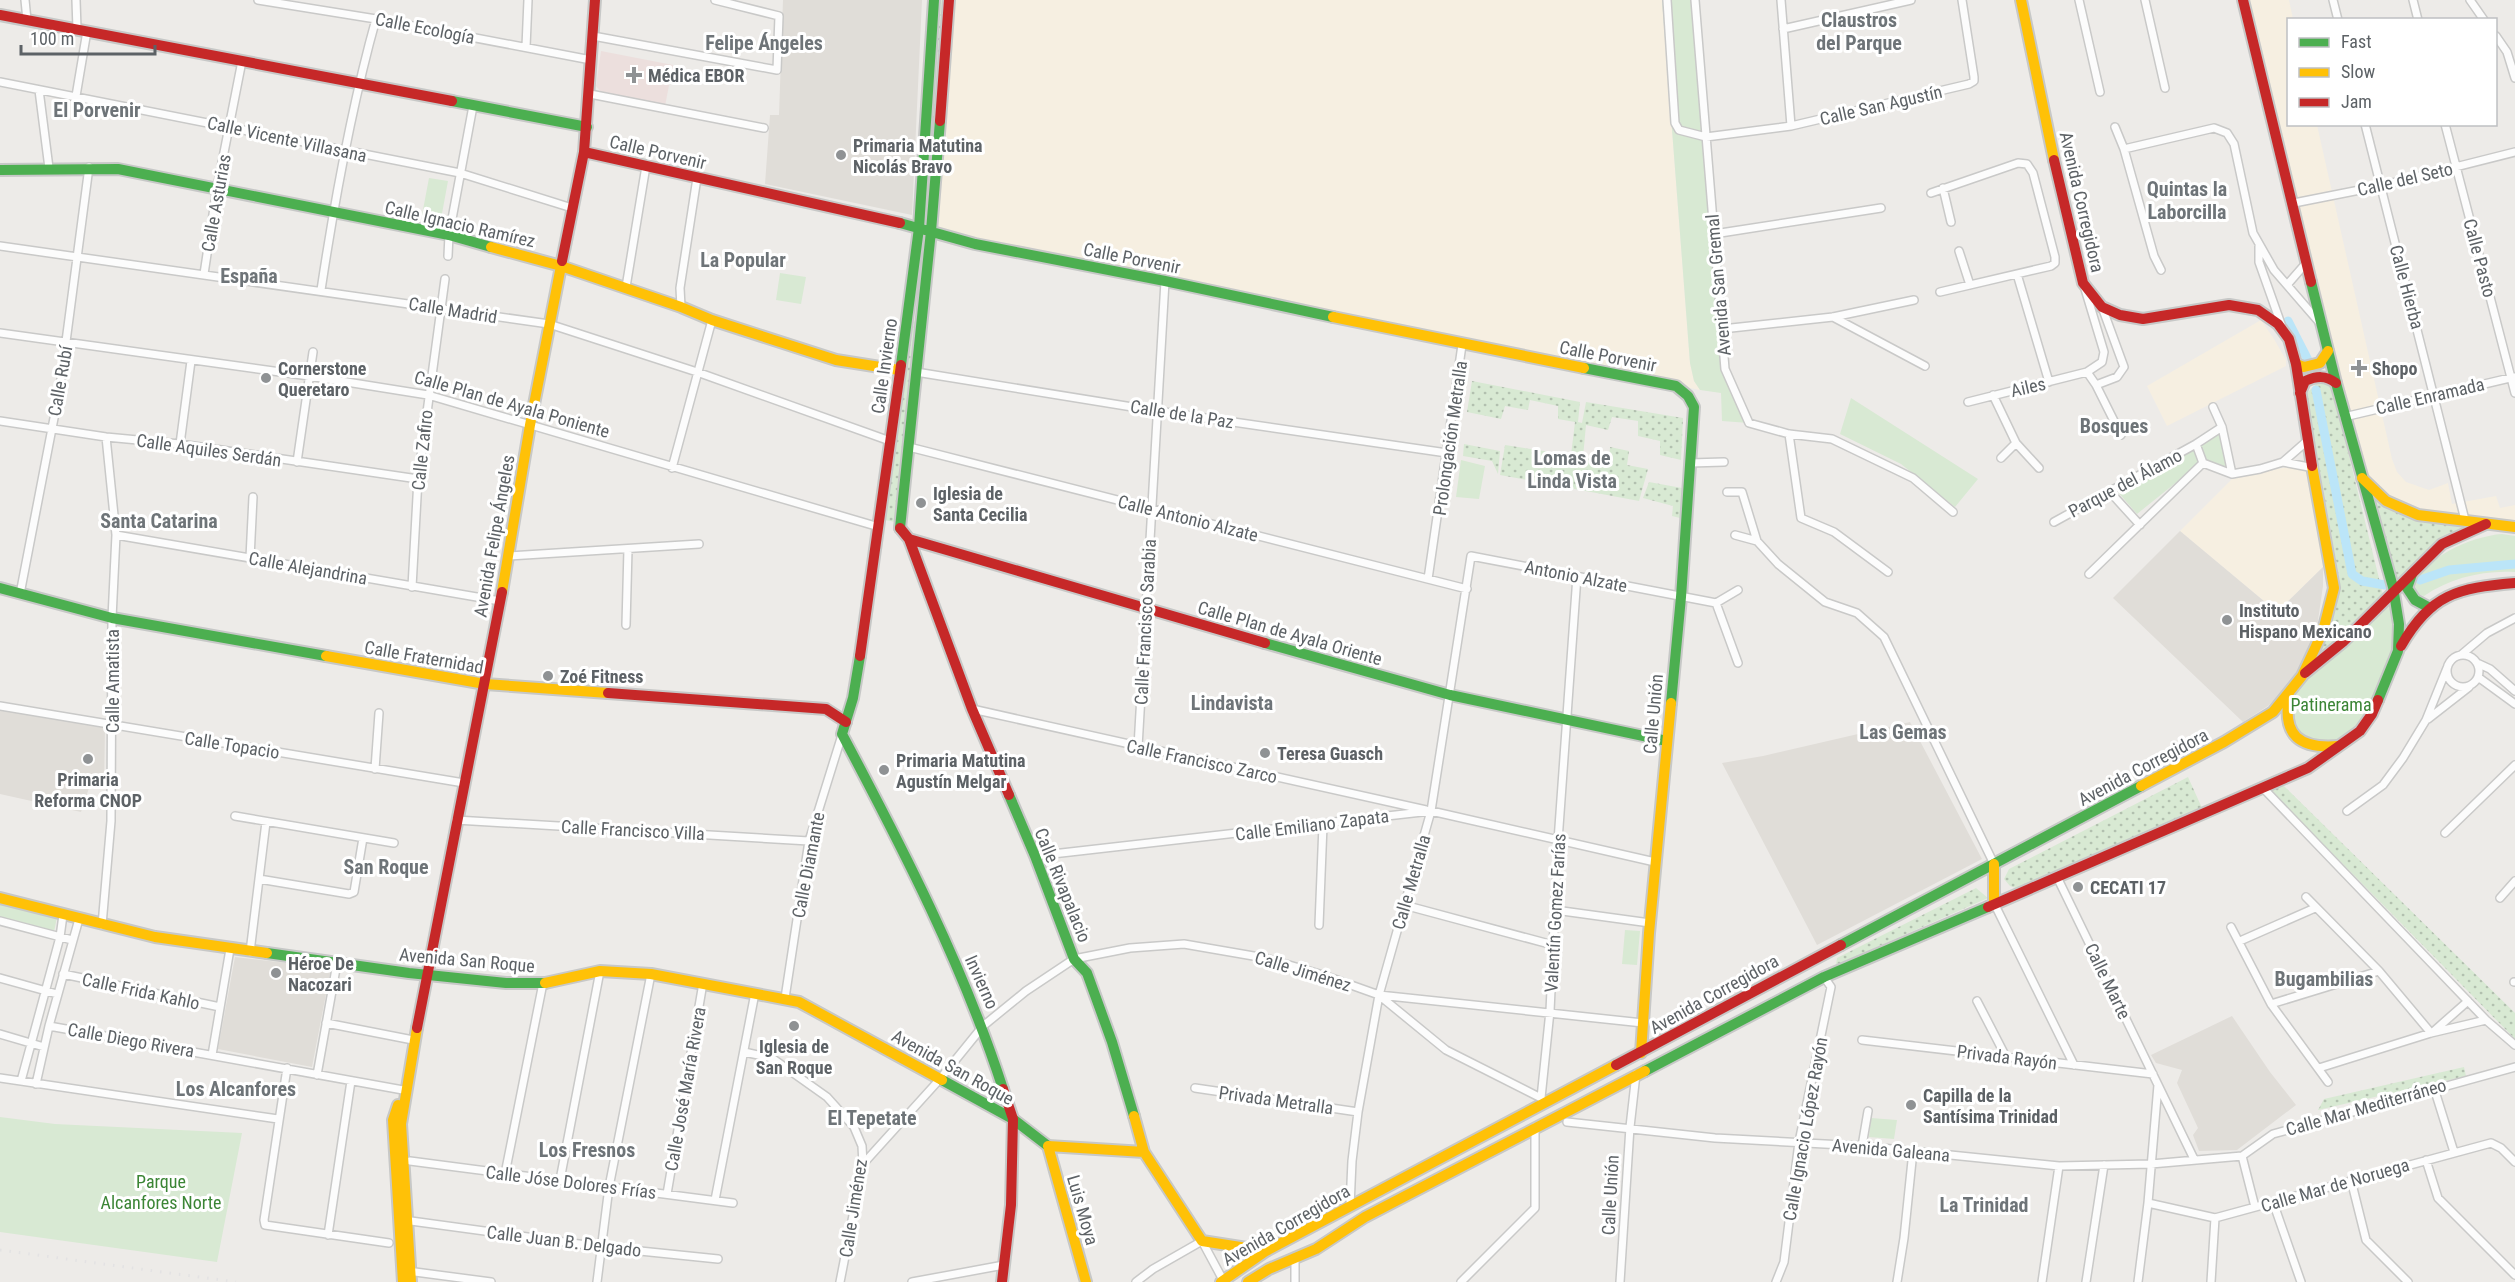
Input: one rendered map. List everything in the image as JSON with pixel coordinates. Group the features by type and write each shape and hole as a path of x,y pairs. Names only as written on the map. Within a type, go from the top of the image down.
{"street":[{"path":"25,0 27,20"},
{"path":"76,0 82,30 76,96"},
{"name":"Calle Ecología","path":"258,0 376,19 591,60"},
{"path":"526,47 528,0"},
{"name":"Avenida Felipe Ángeles","path":"413,1277 401,1124 407,1076 456,820 485,684 530,425 584,152 595,0"},
{"path":"593,36 777,70 779,16 715,0"},
{"name":"Calle Invierno","path":"842,734 853,698 879,527 919,228 934,0"},
{"name":"Calle Invierno","path":"900,528 931,231 949,0"},
{"path":"1667,0 1675,123 1679,130 1706,137"},
{"name":"Avenida San Gremal","path":"1695,0 1725,369 1749,423 1789,434"},
{"path":"1781,0 1791,126"},
{"path":"1783,29 1911,0"},
{"name":"Calle San Agustín","path":"1706,137 1791,126 1974,81 1962,0"},
{"name":"Avenida Corregidora","path":"1222,1281 1266,1251 1543,1101 1641,1053 1746,994 2224,742 2273,712 2302,676 2323,631 2334,588 2314,468 2307,441 2296,364 2289,339 2270,316 2258,309 2210,307 2143,319 2120,315 2102,307 2084,283 2053,154 2021,0"},
{"path":"2079,0 2100,92"},
{"path":"2145,0 2165,88"},
{"name":"Avenida Corregidora","path":"1248,1282 1269,1269 1316,1249 1365,1217 1824,977 2264,789 2307,768 2344,745 2360,731 2372,714 2398,651 2399,624 2394,591 2344,417 2243,0"},
{"path":"2333,0 2338,18"},
{"path":"2413,0 2418,18"},
{"path":"2470,0 2483,18"},
{"name":"Calle Porvenir","path":"0,15 587,127"},
{"path":"321,290 344,152 358,84 376,19"},
{"path":"2497,37 2507,52 2515,78"},
{"name":"Calle Asturias","path":"204,274 217,188 242,61"},
{"name":"Calle Vicente Villasana","path":"0,82 344,152 460,173 572,208"},
{"path":"39,90 49,168"},
{"path":"590,94 764,128"},
{"path":"448,256 449,235 473,106"},
{"name":"Calle Hierba","path":"2365,126 2465,520"},
{"name":"Calle Pasto","path":"2446,126 2513,377 2515,393"},
{"path":"2115,127 2124,149 2154,256 2161,270"},
{"path":"2124,149 2214,128 2227,133 2234,144 2253,232 2274,270 2322,326"},
{"name":"Calle Porvenir","path":"584,152 919,228 975,244 1165,281 1462,345 1676,386"},
{"name":"Calle del Seto","path":"2294,203 2380,186 2515,152"},
{"path":"1931,193 2018,163 2027,164 2033,173 2055,263 2051,266 1940,292"},
{"path":"626,287 646,166"},
{"name":"Calle Ignacio Ramírez","path":"0,171 89,167 118,169 449,235 561,266 626,287 711,320 836,360 899,370"},
{"name":"Calle Rubí","path":"20,594 67,343 89,167"},
{"path":"681,307 680,288 697,178"},
{"path":"1943,188 1951,222"},
{"path":"1714,234 1881,207"},
{"path":"2259,243 2259,262 2282,330"},
{"name":"Calle Madrid","path":"0,246 549,324 697,372 890,441"},
{"path":"1959,251 1970,285"},
{"path":"2287,285 2307,262"},
{"path":"2017,274 2049,382"},
{"name":"Calle Zafiro","path":"412,587 418,479 445,279"},
{"name":"Calle Francisco Sarabia","path":"1138,747 1165,281"},
{"path":"2084,283 2104,357 2096,367 2087,372 2121,435"},
{"path":"1722,329 1833,317 1914,300"},
{"path":"2096,385 2117,377 2124,367 2102,307"},
{"path":"1833,317 1924,366"},
{"path":"907,319 922,320"},
{"path":"672,468 711,320"},
{"path":"2095,323 2108,323"},
{"name":"Calle Plan de Ayala Poniente","path":"0,333 428,395 879,527 900,528"},
{"name":"Prolongación Metralla","path":"1428,579 1437,532 1462,345"},
{"path":"2296,364 2304,367 2320,363 2328,351"},
{"path":"297,462 313,352"},
{"path":"180,444 192,361"},
{"name":"Calle de la Paz","path":"916,372 1157,411 1447,453"},
{"name":"Ailes","path":"1968,402 2087,372"},
{"path":"2300,394 2305,381 2319,375 2327,376 2336,382"},
{"name":"Calle Enramada","path":"2344,417 2513,377"},
{"name":"Calle Unión","path":"1641,1053 1655,862 1681,597 1694,407 1688,396 1676,386"},
{"path":"1993,395 2016,443 2038,468"},
{"path":"2213,407 2222,427 2232,474 2283,462 2314,468"},
{"name":"Calle Aquiles Serdán","path":"0,421 106,437 180,444 418,479"},
{"name":"Parque del Álamo","path":"2054,522 2196,444 2222,427"},
{"path":"1888,572 1834,532 1801,518 1789,434 1832,439 1913,478 1953,512"},
{"name":"Calle Amatista","path":"102,926 111,821 112,618 116,535 106,437"},
{"path":"2283,462 2307,441"},
{"path":"2001,458 2016,443"},
{"name":"Parque del Álamo","path":"2196,444 2204,463 2232,474"},
{"name":"Calle Antonio Alzate","path":"909,447 1467,590"},
{"path":"1690,463 1724,462"},
{"name":"Parque del Álamo","path":"2089,574 2204,463"},
{"path":"2362,478 2386,501 2418,515 2515,527"},
{"path":"1727,492 1742,492 1757,541 1778,564 1825,602 1857,613 1884,637 1994,864 1994,903 2074,1065"},
{"path":"2110,492 2140,525"},
{"path":"250,558 253,497"},
{"path":"2302,676 2343,642 2442,544 2486,524"},
{"name":"Calle Rivapalacio","path":"900,528 909,539 972,709 1035,856 1074,959 1087,973 1112,1042 1144,1152 1202,1241"},
{"name":"Calle Alejandrina","path":"116,535 500,601"},
{"path":"1735,535 1757,541"},
{"name":"Calle Plan de Ayala Oriente","path":"909,539 1145,610 1450,695 1566,722 1667,741"},
{"path":"509,556 699,544"},
{"path":"626,625 628,549"},
{"name":"Antonio Alzate","path":"1471,556 1716,603"},
{"name":"Calle Metralla","path":"1350,1206 1352,1161 1358,1112 1378,995 1431,811 1471,556"},
{"path":"2413,571 2407,588 2415,600 2428,607"},
{"name":"Valentín Gomez Farías","path":"1543,1101 1550,1011 1558,841 1577,576"},
{"path":"2398,651 2412,624 2440,598 2483,585 2515,583"},
{"name":"Calle Fraternidad","path":"0,588 112,618 485,684 826,709 846,722"},
{"path":"1738,590 1716,603 1738,663"},
{"path":"2347,811 2383,785 2426,720 2451,661 2487,633 2515,618"},
{"path":"2426,720 2478,677 2477,663 2474,658 2461,655"},
{"path":"2477,663 2490,669 2515,691"},
{"path":"2447,668 2452,684 2460,687 2469,686"},
{"path":"2478,677 2515,704"},
{"path":"2290,693 2285,711 2290,730 2298,740 2323,748 2344,745"},
{"name":"Calle Topacio","path":"0,706 464,783"},
{"name":"Calle Francisco Zarco","path":"972,709 1431,811"},
{"path":"375,769 379,713"},
{"name":"Calle Diamante","path":"785,998 809,840 842,734"},
{"name":"Invierno","path":"842,734 903,849 983,1026 1013,1119 1011,1205 1004,1265"},
{"path":"2445,832 2515,765"},
{"path":"2264,789 2486,1020 2515,1046"},
{"name":"Calle Emiliano Zapata","path":"1035,856 1431,811 1655,862"},
{"path":"235,816 394,843"},
{"name":"Calle Francisco Villa","path":"456,820 809,840"},
{"path":"250,952 266,822"},
{"path":"1319,925 1323,825"},
{"path":"259,879 350,894 354,892 363,838"},
{"name":"Calle Marte","path":"2057,877 2194,1159"},
{"path":"2500,898 2515,881"},
{"path":"2306,897 2379,971 2431,1033"},
{"name":"Avenida San Roque","path":"0,898 102,926 230,949 426,975 506,983 543,982 600,971 651,974 785,998 799,1002 1013,1119 1048,1146"},
{"path":"1404,905 1553,945"},
{"path":"2240,941 2315,908"},
{"path":"1555,910 1650,923"},
{"path":"21,1081 60,937 63,915"},
{"path":"36,1084 57,994 79,920"},
{"path":"0,921 72,940"},
{"path":"2231,927 2271,1004 2328,1082"},
{"name":"Calle Jiménez","path":"863,1164 940,1079 983,1026 1026,991 1074,959 1130,948 1184,944 1265,958 1323,975 1378,995 1550,1011 1643,1023"},
{"name":"Calle Diego Rivera","path":"212,1055 230,949"},
{"path":"317,1074 337,963"},
{"path":"560,1180 600,971"},
{"path":"2271,1004 2379,971"},
{"name":"Calle Frida Kahlo","path":"63,974 220,1007"},
{"path":"597,1282 609,1187 651,974"},
{"name":"Calle Ignacio López Rayón","path":"1776,1282 1784,1262 1799,1142 1831,987 1824,977"},
{"path":"0,978 57,994"},
{"path":"505,1174 543,982"},
{"name":"Calle José María Rivera","path":"667,1194 703,983"},
{"path":"715,1200 755,993"},
{"path":"1378,995 1446,1050 1543,1101"},
{"path":"1977,1000 2006,1057"},
{"path":"2431,1033 2468,1001"},
{"path":"2319,1068 2431,1033 2486,1020"},
{"path":"326,1023 413,1040"},
{"name":"Calle Diego Rivera","path":"49,1026 403,1090"},
{"path":"0,1034 44,1047"},
{"name":"Privada Rayón","path":"1862,1040 2153,1074"},
{"name":"Calle Jiménez","path":"744,1052 772,1058 827,1097 854,1127 862,1146 863,1164 840,1282"},
{"name":"Calle Mar Mediterráneo","path":"2242,1156 2273,1134 2515,1067"},
{"path":"286,1068 265,1225 389,1244"},
{"name":"Calle Unión","path":"1620,1282 1630,1127 1636,1074"},
{"name":"Avenida Felipe Ángeles","path":"403,1282 393,1120 407,1076"},
{"path":"0,1078 278,1119"},
{"path":"328,1235 351,1081"},
{"name":"Calle Marte","path":"2138,1282 2148,1203 2158,1085"},
{"name":"Privada Metralla","path":"1195,1088 1358,1112"},
{"path":"2434,1088 2454,1152"},
{"path":"1862,1146 1868,1111"},
{"name":"Avenida Galeana","path":"1567,1122 1630,1127 1714,1138 1862,1146 2059,1166 2151,1164"},
{"path":"1461,1282 1535,1208 1535,1127"},
{"path":"1014,1135 1025,1131 1034,1136"},
{"name":"Calle Mar de Noruega","path":"2148,1203 2215,1218 2491,1143 2501,1148 2515,1162"},
{"path":"1048,1146 1144,1152"},
{"name":"Luis Moya","path":"1048,1146 1086,1282"},
{"path":"1897,1282 1913,1151"},
{"path":"2151,1164 2242,1156 2255,1207"},
{"path":"2426,1160 2438,1198 2515,1275"},
{"name":"Calle Jóse Dolores Frías","path":"410,1161 733,1203"},
{"path":"2086,1282 2104,1165"},
{"path":"2042,1282 2059,1166"},
{"path":"2351,1180 2366,1240 2408,1282"},
{"path":"2273,1202 2301,1282"},
{"path":"2211,1282 2215,1218"},
{"name":"Calle Juan B. Delgado","path":"411,1221 601,1247 718,1259"},
{"path":"1308,1228 1306,1236 1309,1243 1316,1249"},
{"path":"1136,1282 1153,1269 1202,1241 1266,1251"},
{"path":"1202,1241 1222,1281"},
{"path":"1294,1258 1295,1282"},
{"path":"912,1282 1004,1265 1002,1282"},
{"path":"413,1277 491,1282"}],"shaded area":[{"path":"783,0 922,0 912,215 765,184 770,115 779,115"},
{"path":"949,0 1662,0 1690,363 1694,381 1700,390 931,231"},
{"path":"2243,0 2289,0 2293,18 2287,18 2287,126 2317,126 2392,459 2397,472 2406,482 2429,490 2448,483 2452,504 2496,496 2500,508 2515,505 2515,527 2418,515 2386,501 2362,478"},
{"name":"Médica EBOR","path":"601,51 673,65 665,106 602,93 596,86"},
{"path":"2261,320 2286,360 2286,366 2167,426 2147,386"},
{"path":"2287,467 2307,470 2314,499 2323,567 2277,612 2180,531 2232,479"},
{"name":"Instituto Hispano Mexicano","path":"2180,531 2277,612 2323,567 2323,586 2317,627 2303,663 2286,689 2268,706 2243,722 2113,598"},
{"path":"0,710 105,727 104,788 89,788 81,812 0,794"},
{"path":"1910,722 1982,859 1817,945 1722,763 1763,756"},
{"path":"235,957 331,968 312,1067 218,1049"},
{"path":"2232,1016 2270,1072 2296,1105 2237,1150 2199,1151 2193,1135 2198,1128 2177,1083 2182,1070 2156,1063 2151,1055"}],"green space":[{"path":"938,0 948,0 933,173 926,173"},
{"path":"1662,0 1695,0 1725,369 1749,423 1722,421 1721,393 1700,390 1694,381 1690,363"},
{"path":"429,178 448,181 441,219 422,215"},
{"path":"780,273 806,277 801,304 776,300"},
{"path":"909,321 919,322 895,522 885,520"},
{"path":"1472,381 1580,402 1578,422 1582,423 1586,402 1683,418 1681,460 1660,455 1660,441 1638,436 1638,421 1612,417 1608,430 1586,425 1583,457 1609,462 1610,447 1629,451 1627,465 1648,469 1639,501 1500,475 1505,445 1571,455 1575,422 1558,419 1558,406 1530,400 1528,410 1505,406 1501,419 1467,412"},
{"path":"2319,381 2332,386 2384,599 2313,662 2340,582 2306,394"},
{"path":"1851,398 1978,479 1955,507 1901,464 1840,434"},
{"path":"2222,433 2227,467 2204,460 2137,514 2117,491"},
{"path":"1464,444 1500,451 1498,474 1492,461 1463,456"},
{"path":"1461,460 1485,466 1479,499 1456,497"},
{"path":"1649,482 1682,488 1680,518 1672,516 1673,506 1643,498"},
{"path":"2369,491 2421,520 2471,527 2396,579"},
{"path":"2502,534 2515,536 2515,572 2491,572 2467,576 2445,584 2424,596 2416,594 2412,588 2426,567 2450,550 2477,539"},
{"name":"Patinerama","path":"2394,591 2398,651 2360,731 2323,748 2290,730 2290,693"},
{"path":"2188,777 2202,808 2018,889 2010,886 2004,879 2009,869"},
{"path":"2283,785 2515,1013 2515,1039 2271,791"},
{"path":"1976,888 1988,898 1836,965 1837,958"},
{"path":"0,901 57,917 54,932 0,918"},
{"path":"1625,930 1640,931 1637,965 1622,964"},
{"path":"2464,1067 2466,1076 2318,1110 2324,1099"},
{"name":"Parque Alcanfores Norte","path":"0,1117 55,1124 242,1133 217,1262 0,1232"},
{"path":"1871,1118 1897,1120 1894,1139 1869,1137"}],"waterway":[{"path":"2288,321 2308,360"},
{"path":"2316,390 2352,574 2362,581 2385,585"},
{"path":"2420,580 2449,570 2515,564"}],"railway":[{"path":"0,1250 236,1282"}],"traffic: fast":[{"path":"901,365 919,228 934,0"},
{"path":"452,101 587,127"},
{"path":"900,528 931,231 940,121"},
{"path":"0,170 118,169 449,235 491,247"},
{"path":"900,223 975,244 1333,317"},
{"path":"2311,282 2336,383 2393,587 2399,624 2398,651 2378,700"},
{"path":"1584,368 1676,386 1688,396 1694,407 1671,703"},
{"path":"2412,574 2407,588 2415,600 2428,607"},
{"path":"0,588 112,618 326,656"},
{"path":"1265,643 1450,695 1667,741"},
{"path":"860,656 853,698 842,734 909,864 951,953 970,997 1003,1089"},
{"path":"1841,945 2141,786"},
{"path":"1009,795 1074,959 1087,973 1112,1042 1134,1116"},
{"path":"1645,1071 1824,977 1988,907"},
{"path":"267,953 409,973 506,983 545,983"},
{"path":"942,1080 1013,1119 1048,1146"}],"traffic: slow":[{"path":"2021,0 2054,160"},
{"path":"491,247 561,266 681,307 712,320 836,360 899,370"},
{"path":"502,592 530,425 562,261"},
{"path":"1333,317 1584,368"},
{"path":"2296,364 2304,367 2320,363 2328,351"},
{"path":"2141,786 2224,742 2273,712 2302,676 2323,631 2334,588 2312,466"},
{"path":"2362,478 2386,501 2418,515 2515,527"},
{"path":"326,656 485,684 608,693"},
{"path":"2289,696 2288,721 2297,737 2313,745 2338,746"},
{"path":"1641,1053 1649,933 1671,703"},
{"path":"1994,864 1994,903"},
{"path":"0,898 155,937 267,953"},
{"path":"545,983 600,971 651,974 799,1002 942,1080"},
{"path":"411,1282 401,1124 417,1028"},
{"path":"1221,1282 1266,1251 1616,1065"},
{"path":"1248,1282 1269,1269 1316,1249 1365,1217 1645,1071"},
{"path":"398,1105 393,1120 403,1282"},
{"path":"1134,1116 1144,1152 1202,1241 1266,1251"},
{"path":"1048,1146 1086,1282"},
{"path":"1048,1146 1144,1152"}],"traffic: jam":[{"path":"562,261 584,152 595,0"},
{"path":"940,121 949,0"},
{"path":"2243,0 2311,282"},
{"path":"0,15 452,101"},
{"path":"584,152 900,223"},
{"path":"2054,160 2083,283 2102,307 2120,315 2143,319 2229,305 2258,310 2278,324 2289,339 2296,364 2312,466"},
{"path":"860,656 901,365"},
{"path":"2300,393 2305,381 2313,378 2321,377 2336,383"},
{"path":"2305,673 2343,642 2442,544 2486,524"},
{"path":"900,528 909,539 972,709 1009,795"},
{"path":"909,539 1265,643"},
{"path":"2401,646 2423,615 2448,597 2461,591 2515,583"},
{"path":"417,1028 502,592"},
{"path":"608,693 826,709 846,722"},
{"path":"1988,907 2308,768 2360,731 2372,714 2378,700"},
{"path":"1616,1065 1841,945"},
{"path":"1002,1282 1011,1205 1013,1119 1003,1089"}],"place":[{"name":"Médica EBOR","path":"634,75"},
{"name":"Primaria Matutina Nicolás Bravo","path":"841,155"},
{"name":"Shopo","path":"2359,368"},
{"name":"Cornerstone Queretaro","path":"266,378"},
{"name":"Iglesia de Santa Cecilia","path":"921,503"},
{"name":"Instituto Hispano Mexicano","path":"2227,620"},
{"name":"Zoé Fitness","path":"548,676"},
{"name":"Teresa Guasch","path":"1265,753"},
{"name":"Primaria Reforma CNOP","path":"88,759"},
{"name":"Primaria Matutina Agustín Melgar","path":"884,770"},
{"name":"CECATI 17","path":"2078,887"},
{"name":"Héroe De Nacozari","path":"276,973"},
{"name":"Iglesia de San Roque","path":"794,1026"},
{"name":"Capilla de la Santísima Trinidad","path":"1911,1105"}],"district":[{"name":"Claustros del Parque","path":"1859,32"},
{"name":"Felipe Ángeles","path":"764,43"},
{"name":"El Porvenir","path":"97,110"},
{"name":"Quintas la Laborcilla","path":"2187,200"},
{"name":"La Popular","path":"743,260"},
{"name":"España","path":"249,276"},
{"name":"Bosques","path":"2114,426"},
{"name":"Lomas de Linda Vista","path":"1572,470"},
{"name":"Santa Catarina","path":"159,521"},
{"name":"Lindavista","path":"1232,703"},
{"name":"Las Gemas","path":"1903,732"},
{"name":"San Roque","path":"386,867"},
{"name":"Bugambilias","path":"2324,979"},
{"name":"Los Alcanfores","path":"236,1089"},
{"name":"El Tepetate","path":"872,1118"},
{"name":"Los Fresnos","path":"587,1150"},
{"name":"La Trinidad","path":"1984,1205"}]}
